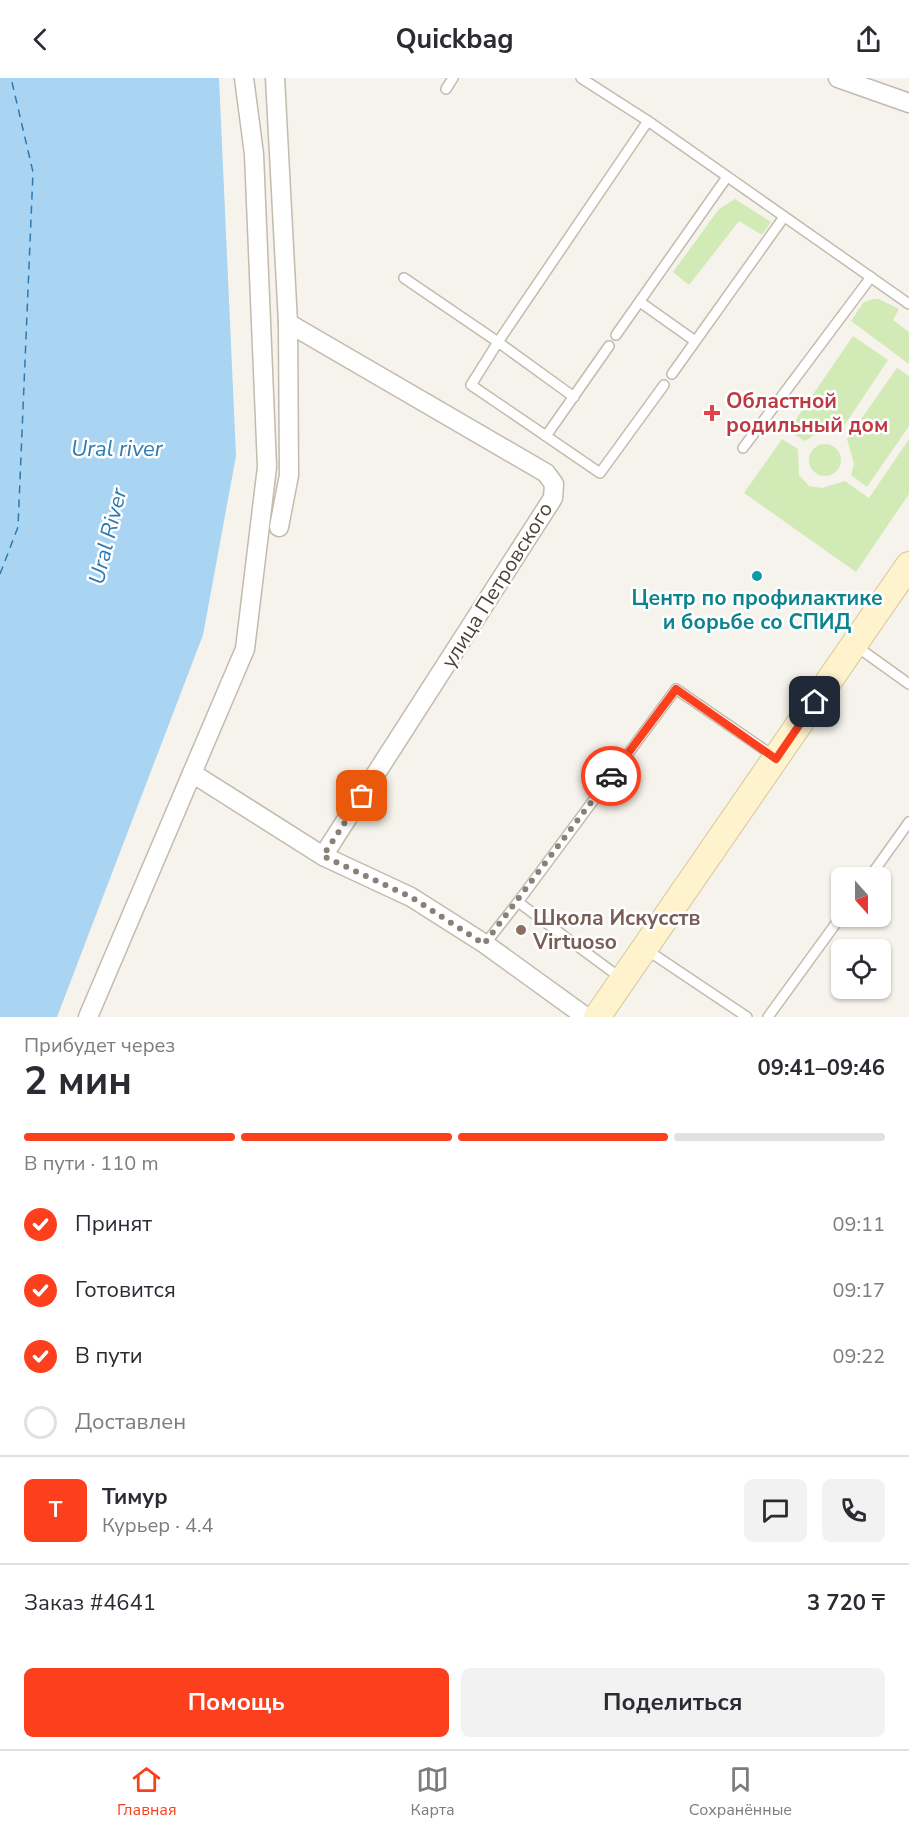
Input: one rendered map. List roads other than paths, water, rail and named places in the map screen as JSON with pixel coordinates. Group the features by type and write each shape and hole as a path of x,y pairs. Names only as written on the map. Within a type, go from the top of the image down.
{"street":[{"path":"88,1017 245,649 267,467 254,154 244,78"},
{"path":"274,78 288,323 289,475 279,527"},
{"path":"838,78 858,81 909,103"},
{"name":"улица Петровского","path":"288,323 546,473 554,484 553,498 323,856"},
{"path":"597,1017 646,950 909,565"},
{"path":"192,773 323,856 411,897 484,944 586,1017"}],"lane":[{"path":"446,89 453,78"},
{"path":"581,78 648,121 909,304"},
{"path":"648,121 471,385 600,473 664,385"},
{"path":"616,335 727,177"},
{"path":"672,374 784,217"},
{"path":"743,448 871,277"},
{"path":"404,278 574,397"},
{"path":"640,302 695,341"},
{"path":"546,436 609,346"},
{"path":"854,645 909,684"},
{"path":"484,944 518,902 676,689 776,759"},
{"path":"877,867 909,822"},
{"path":"518,902 624,980"},
{"path":"768,1017 833,927"},
{"path":"646,950 747,1017"}],"water":[{"name":"Ural river","path":"0,78 219,78 236,456 203,635 57,1017 0,1017"}],"place":[{"name":"Областной родильный дом","path":"712,413"},
{"name":"Центр по профилактике и борьбе со СПИД","path":"757,576"},
{"name":"Школа Искусств Virtuoso","path":"521,930"}],"water label":[{"name":"Ural River","path":"107,536"}]}
